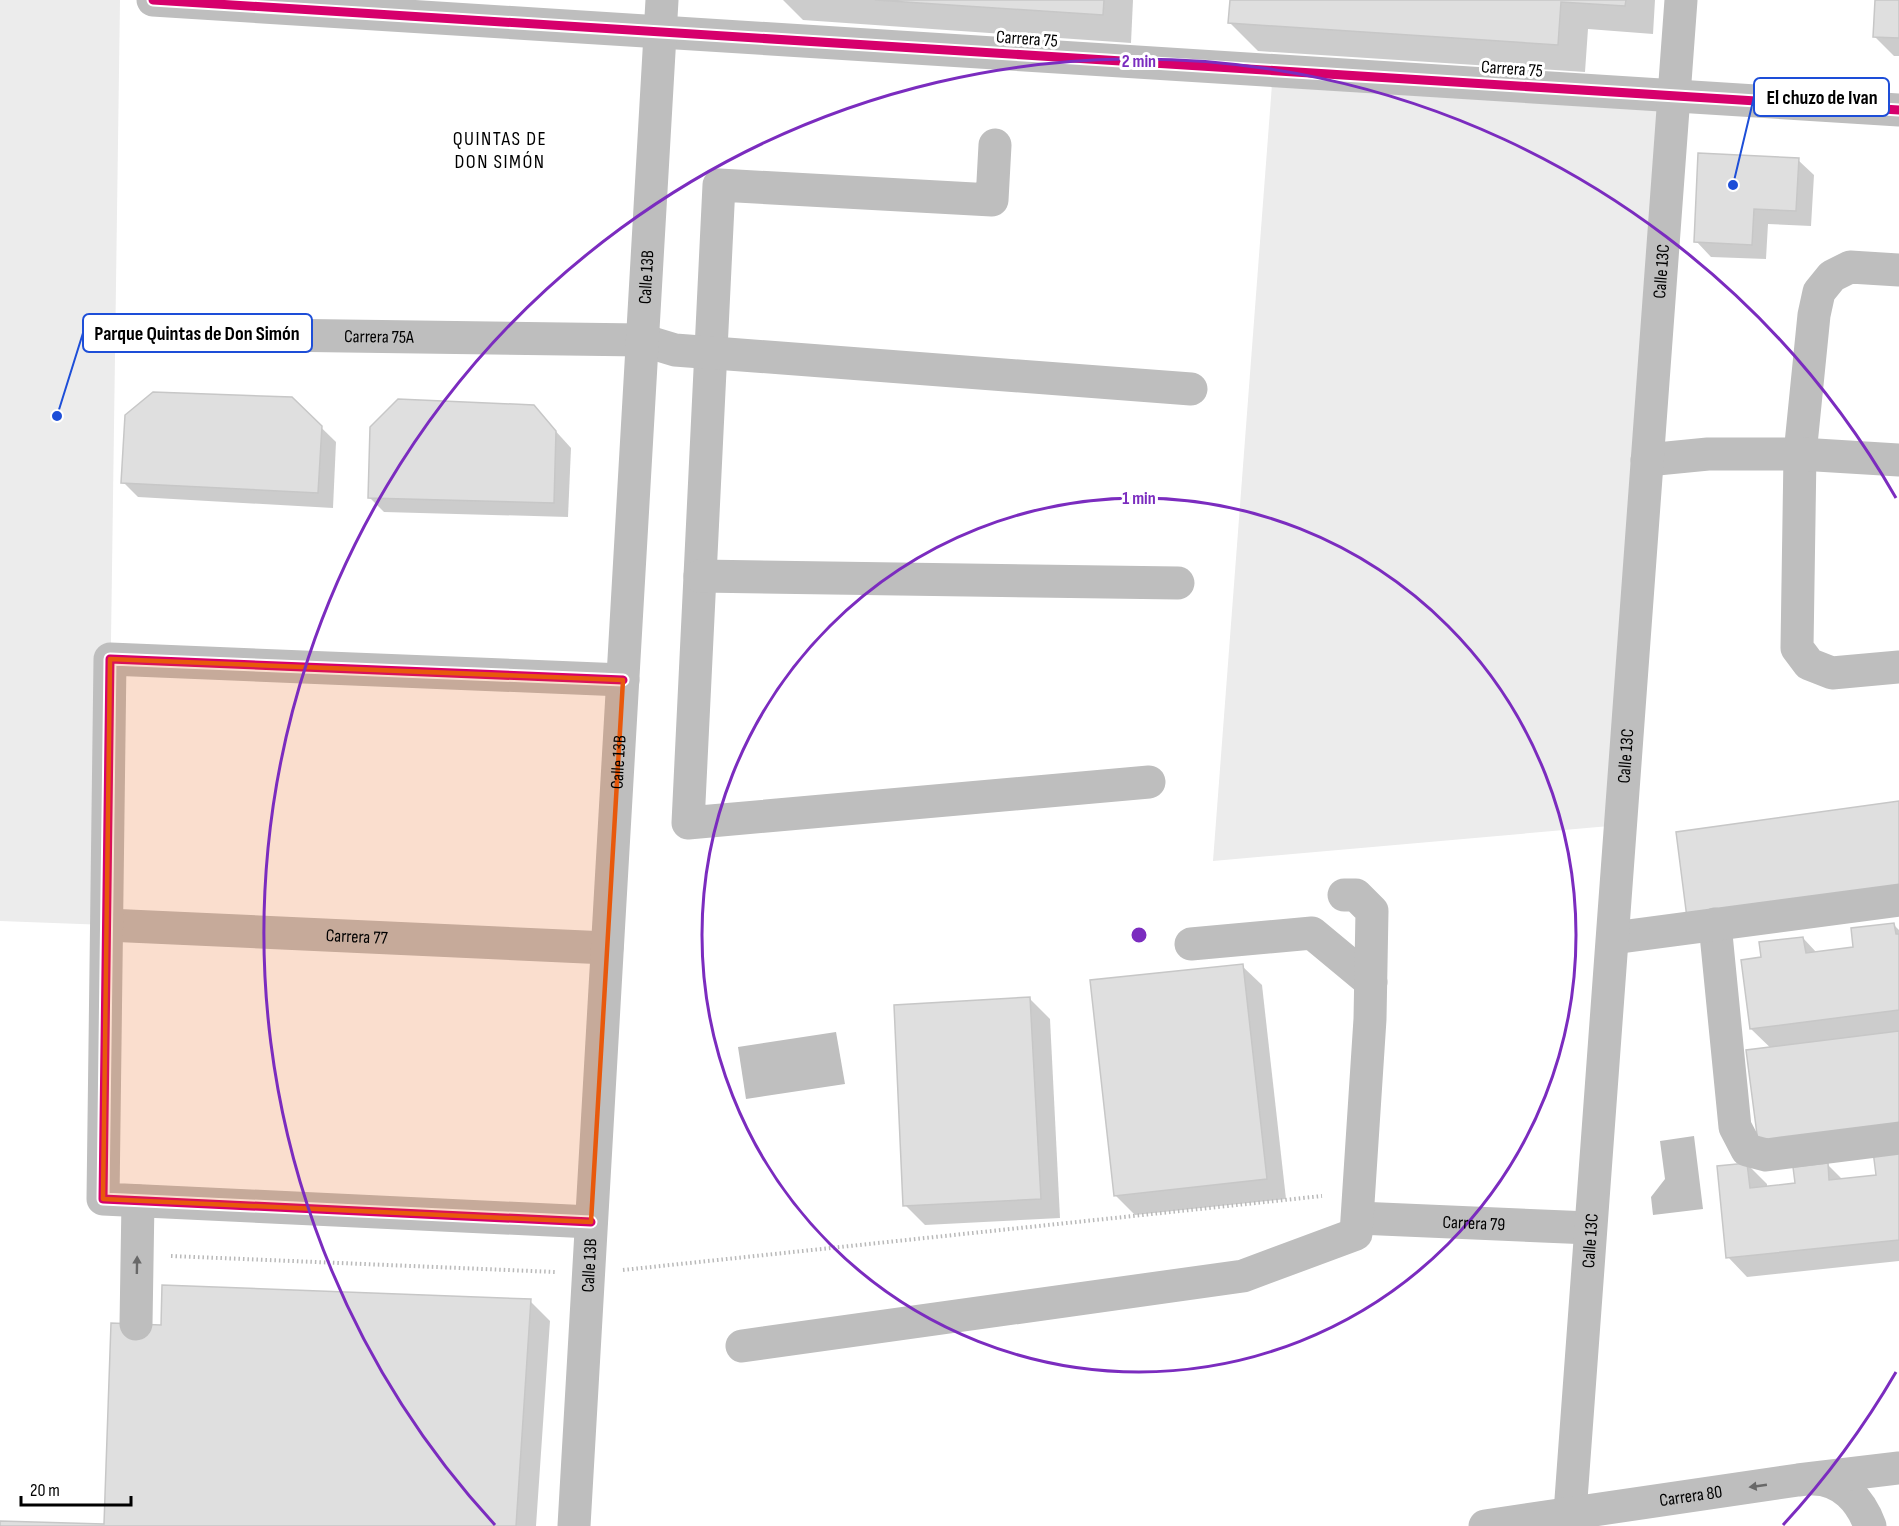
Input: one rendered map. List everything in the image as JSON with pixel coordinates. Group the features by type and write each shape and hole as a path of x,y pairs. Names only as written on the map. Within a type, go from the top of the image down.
{"street":[{"name":"Carrera 75","path":"153,0 662,16 1674,96 1899,110"},
{"name":"Calle 13C","path":"1570,1513 1681,0"},
{"name":"Calle 13B","path":"574,1526 662,16"},
{"path":"995,145 992,200 719,185 688,823 1149,782"},
{"path":"1899,270 1850,267 1833,276 1819,292 1814,315 1800,454 1797,648 1809,664 1833,674 1899,667"},
{"name":"Carrera 75A","path":"115,333 642,340 675,350 1191,389"},
{"path":"1647,460 1708,454 1800,454 1899,460"},
{"path":"700,576 1178,584"},
{"path":"591,1222 103,1198 110,659 623,680"},
{"path":"742,1346 1243,1276 1358,1215 1370,1019 1372,911 1356,895 1344,895"},
{"path":"1613,938 1899,900"},
{"path":"1715,924 1735,1127 1748,1150 1766,1155 1899,1138"},
{"name":"Carrera 77","path":"107,926 607,948"},
{"path":"1191,944 1312,933 1371,982"},
{"path":"136,1324 138,1201"},
{"name":"Carrera 79","path":"1358,1215 1590,1228"},
{"name":"Carrera 80","path":"1485,1526 1798,1479 1899,1468"},
{"path":"1798,1479 1817,1478 1836,1484 1858,1502 1870,1526"}],"path":[{"path":"171,1255 588,1274 1358,1215"}],"highlighted area":[{"path":"110,659 623,680 591,1222 103,1199"}],"shaded area":[{"path":"0,0 120,0 107,925 0,921"},
{"path":"1273,71 1674,96 1621,825 1213,861"},
{"path":"836,1032 845,1084 746,1099 738,1047"},
{"path":"1694,1136 1703,1209 1653,1215 1651,1197 1665,1179 1660,1141"}],"building":[{"path":"875,0 1104,0 1103,15"},
{"path":"1230,0 1626,0 1625,6 1561,2 1558,45 1228,23"},
{"path":"1875,0 1899,0 1899,38 1873,37"},
{"path":"1698,153 1799,158 1796,211 1754,209 1752,245 1694,242"},
{"path":"153,392 292,397 322,426 318,493 121,483 125,415"},
{"path":"398,399 534,405 556,431 554,503 368,498 370,427"},
{"path":"1899,801 1899,888 1687,918 1676,832"},
{"path":"1894,923 1896,934 1899,934 1899,1010 1750,1029 1741,960 1761,957 1759,942 1803,937 1806,953 1853,947 1851,928"},
{"path":"1243,964 1267,1179 1114,1196 1090,980"},
{"path":"1030,997 1041,1199 903,1206 894,1005"},
{"path":"1899,1031 1899,1125 1758,1142 1746,1050"},
{"path":"1899,1148 1899,1240 1726,1258 1717,1166 1747,1163 1750,1188 1795,1183 1793,1167 1828,1163 1829,1180 1876,1175 1873,1151"},
{"path":"162,1285 531,1299 516,1526 0,1526 0,1521 104,1524 111,1323 161,1325"}],"cycle path":[{"path":"153,0 1899,110"},
{"path":"591,1222 103,1199 110,659 623,680"}],"place":[{"name":"El chuzo de Ivan","path":"1733,185"},
{"name":"Parque Quintas de Don Simón","path":"57,416"}],"district":[{"name":"QUINTAS DE DON SIMÓN","path":"500,150"}]}
